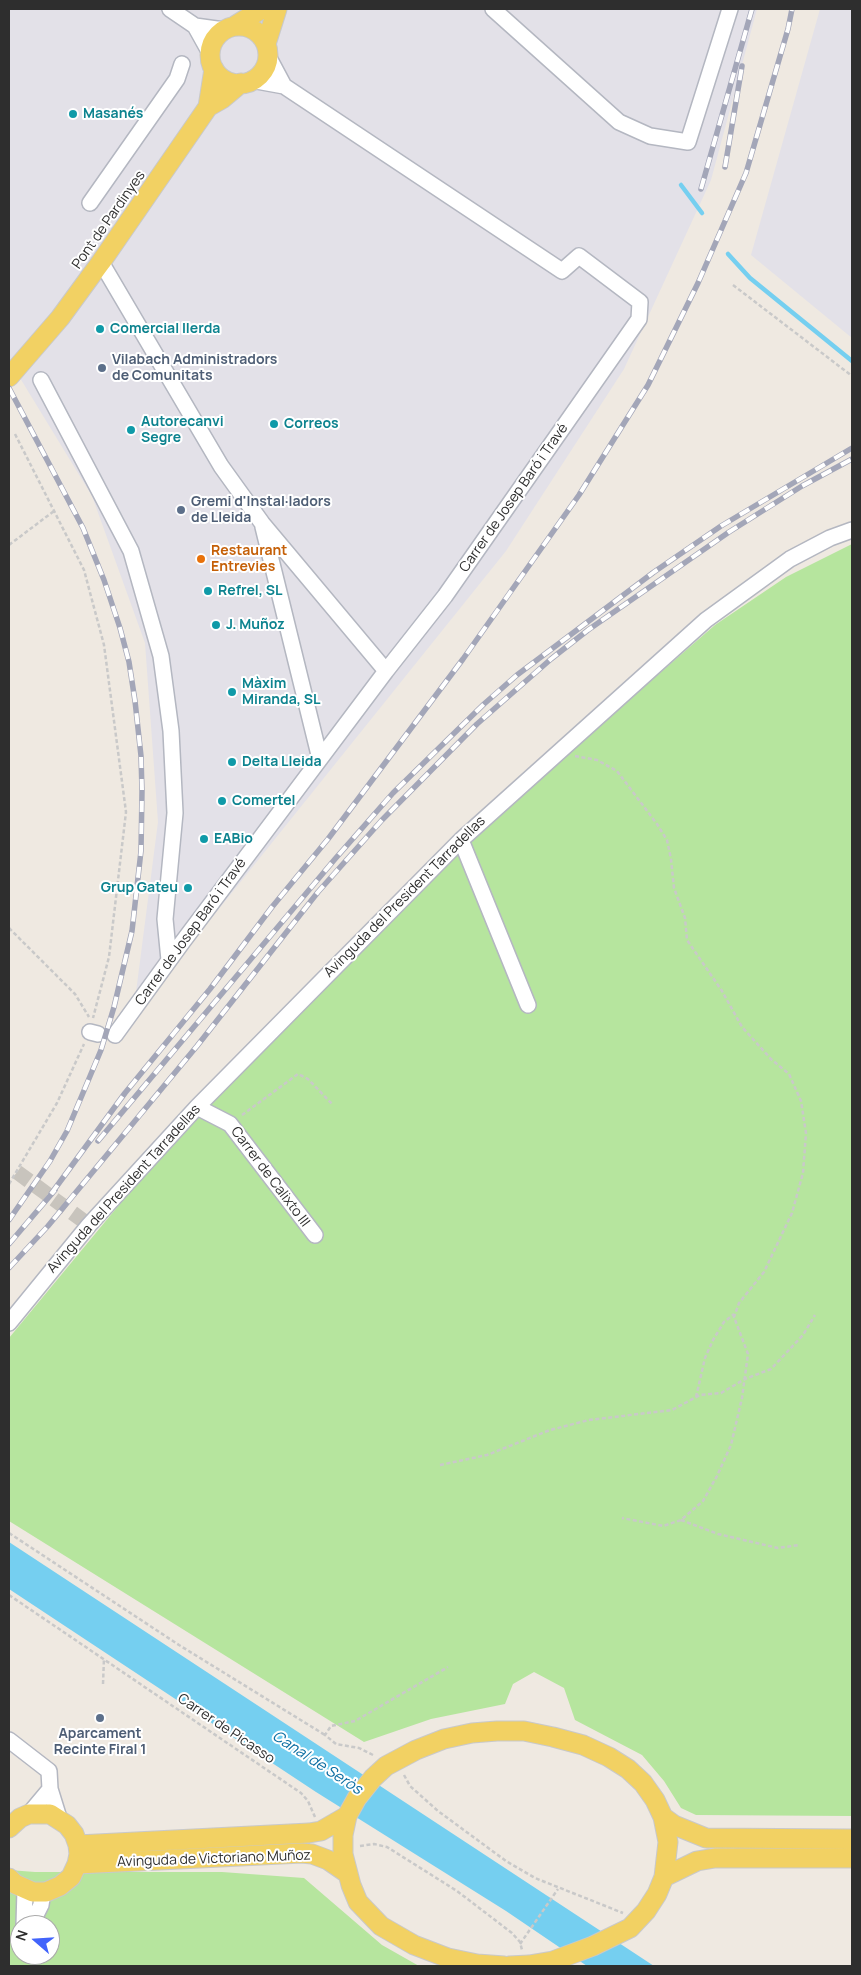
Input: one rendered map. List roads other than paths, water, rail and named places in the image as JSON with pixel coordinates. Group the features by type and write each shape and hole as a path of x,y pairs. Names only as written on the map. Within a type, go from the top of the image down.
{"main road":[{"path":"208,107 214,41 230,28 262,9"},
{"path":"208,107 263,71 276,9"},
{"path":"230,28 248,27 255,31 267,50"},
{"path":"212,61 225,80 246,82"},
{"name":"Pont de Pardinyes","path":"9,377 60,318 102,262 208,107"},
{"path":"504,1966 450,1962 382,1926 358,1902 347,1873 342,1848 343,1835 347,1816 373,1778 416,1750 444,1739 472,1733 524,1731 553,1736 583,1746 609,1756 628,1769 643,1783 655,1800 663,1817 668,1842 664,1877 657,1894 634,1923 593,1946 554,1961 509,1966"},
{"path":"9,1828 20,1818 29,1814 45,1814 59,1818 67,1824 74,1834 78,1845 77,1864 70,1877 60,1886 34,1890 15,1884 9,1878"},
{"name":"Avinguda de Victoriano Muñoz","path":"78,1845 299,1834 321,1831 347,1816"},
{"path":"663,1817 674,1825 706,1838 852,1839"},
{"name":"Avinguda de Victoriano Muñoz","path":"77,1864 302,1853 312,1854 328,1860 347,1873"},
{"path":"664,1877 697,1861 715,1858 852,1858"}],"street":[{"path":"170,9 195,26 212,61"},
{"path":"493,9 618,122 650,136 688,142 730,9"},
{"path":"195,26 230,28"},
{"path":"267,50 284,86"},
{"path":"90,203 177,79 182,64"},
{"name":"Carrer de Josep Baró i Travé","path":"115,1035 386,671 445,596 639,319 640,302 579,256 562,271 284,86 246,82"},
{"path":"102,262 221,466 262,523 386,671"},
{"path":"41,380 131,551 160,656 171,731 175,813 165,919 169,960"},
{"path":"262,523 320,759"},
{"name":"Avinguda del President Tarradellas","path":"9,1323 89,1225 197,1107 461,840 706,620 790,559 830,538 852,530"},
{"path":"461,840 528,1005"},
{"name":"Carrer de Calixto III","path":"197,1107 230,1124 314,1235"},
{"path":"9,1740 49,1771 50,1789 59,1818"},
{"path":"29,1814 50,1789"},
{"path":"27,1915 34,1890"},
{"path":"34,1890 41,1905 36,1915"}],"water":[{"name":"Canal de Seròs","path":"9,1542 654,1966 587,1966 506,1911 316,1792 9,1589"}],"waterway":[{"path":"681,185 702,213"},
{"path":"728,254 750,278 852,361"}],"tunnel":[{"path":"17,1172 89,1225"}],"railway":[{"path":"701,189 752,9"},
{"path":"51,1194 125,1093 328,839 463,659 579,495 648,385 698,283 746,173 788,29 792,9"},
{"path":"725,167 742,66"},
{"path":"9,388 83,528 104,580 120,628 129,662 135,701 141,756 142,791 141,851 132,931 114,1007 101,1050 67,1131 50,1161 9,1220"},
{"path":"98,1141 335,859 393,793 484,704 517,675 654,572 721,526 852,448"},
{"path":"9,1268 48,1226 197,1046 318,892 382,820 477,724 551,659 588,630 729,532 802,486 852,459"},
{"path":"9,1244 55,1190"}],"place":[{"name":"Masanés","path":"73,114"},
{"name":"Comercial Ilerda","path":"100,329"},
{"name":"Vilabach Administradors de Comunitats","path":"102,368"},
{"name":"Correos","path":"274,424"},
{"name":"Autorecanvi Segre","path":"131,430"},
{"name":"Gremi d'Instal·ladors de Lleida","path":"181,510"},
{"name":"Restaurant Entrevies","path":"201,559"},
{"name":"Refrel, SL","path":"208,591"},
{"name":"J. Muñoz","path":"216,625"},
{"name":"Màxim Miranda, SL","path":"232,692"},
{"name":"Delta Lleida","path":"232,762"},
{"name":"Comertel","path":"222,801"},
{"name":"EABio","path":"204,839"},
{"name":"Grup Gateu","path":"188,888"},
{"name":"Aparcament Recinte Firal 1","path":"100,1718"}]}
